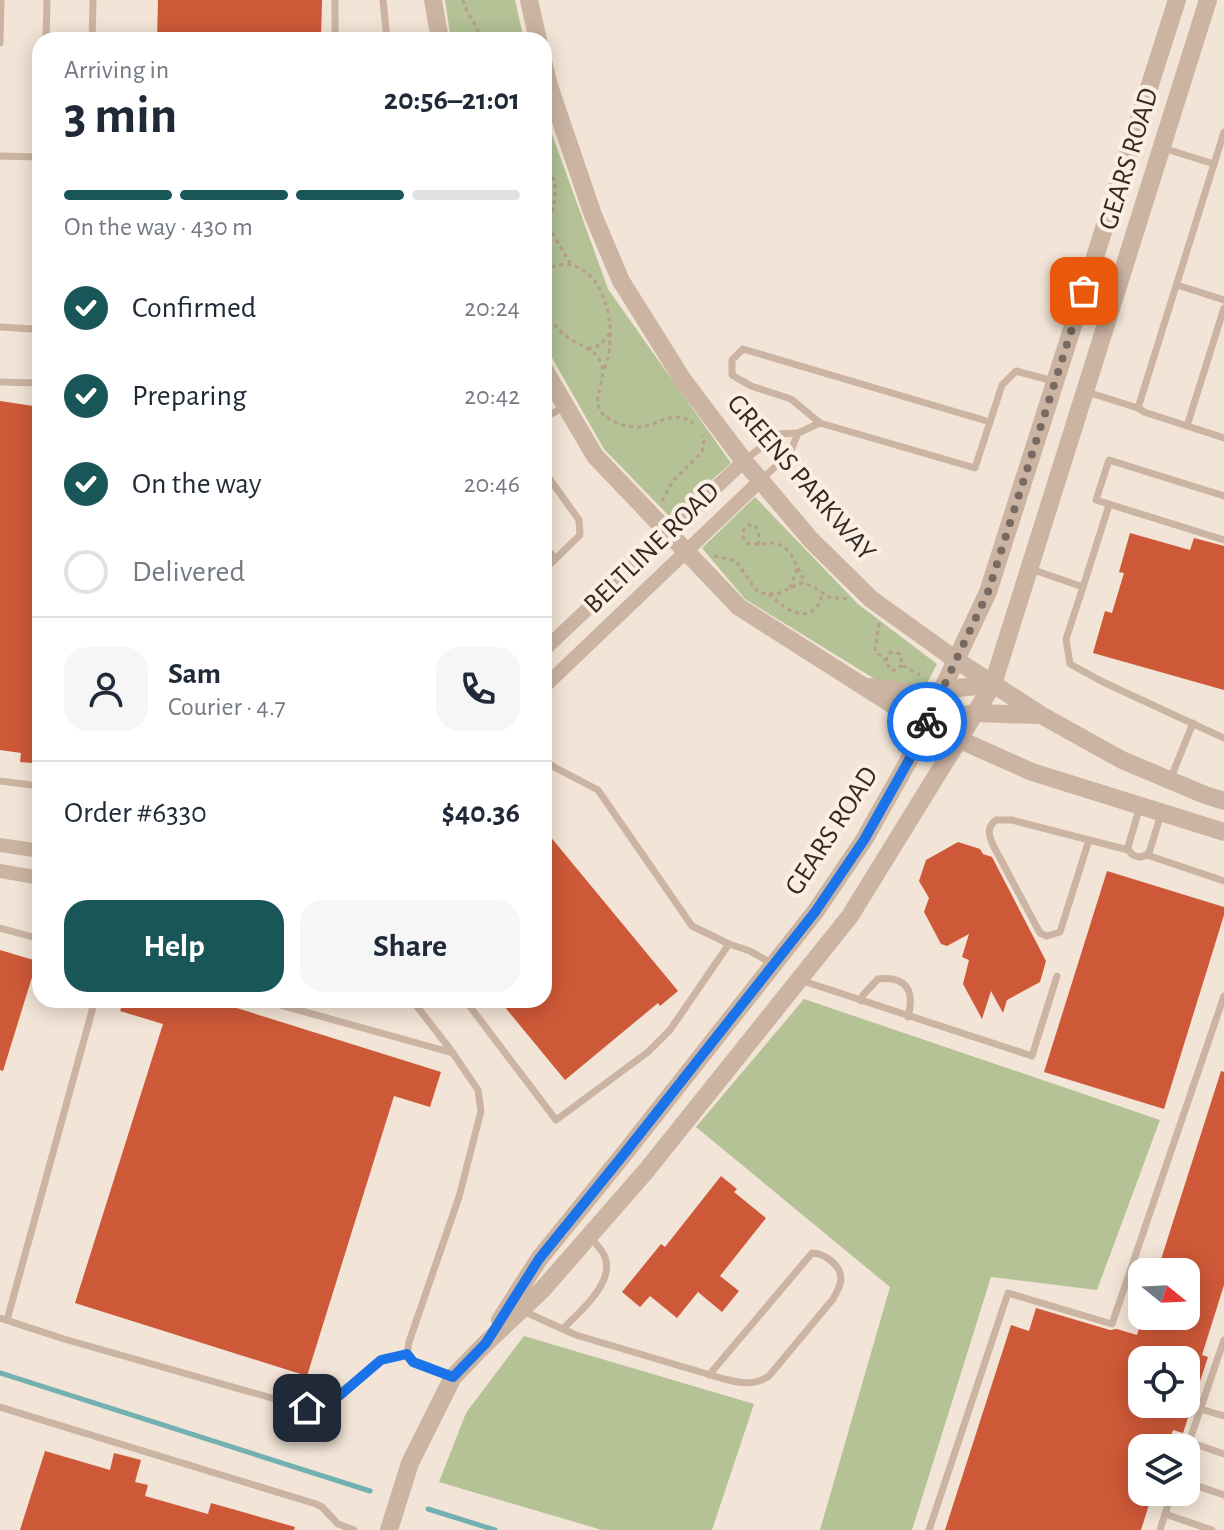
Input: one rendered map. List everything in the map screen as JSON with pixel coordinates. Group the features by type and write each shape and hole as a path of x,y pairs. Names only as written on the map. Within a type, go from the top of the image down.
{"street":[{"path":"433,0 439,32"},
{"path":"529,0 536,32"},
{"name":"GEARS ROAD","path":"486,1343 539,1259 815,912 864,840 909,760 988,592 1177,0"},
{"name":"GEARS ROAD","path":"389,1530 410,1463 453,1377 542,1290 646,1171 850,916 993,684 1208,0"},
{"name":"GREENS PARKWAY","path":"552,111 621,281 683,380 744,461 811,540 871,599 956,660 1041,715 1122,760 1224,801"},
{"path":"1133,139 1162,147"},
{"path":"552,382 595,456 739,607 862,686 958,739 1032,772 1224,832"},
{"path":"1055,382 1086,391"},
{"name":"BELTLINE ROAD","path":"552,642 744,461"},
{"name":"BELTLINE ROAD","path":"552,679 761,480"},
{"path":"862,686 916,693 993,684"},
{"path":"926,724 974,713 1041,715"},
{"path":"0,845 32,850"},
{"path":"0,871 32,877"},
{"path":"773,964 798,979"},
{"path":"624,1154 646,1171"}],"lane":[{"path":"0,43 1,0"},
{"path":"46,32 47,0"},
{"path":"92,32 93,0"},
{"path":"335,0 335,32"},
{"path":"383,0 386,32"},
{"path":"1138,408 1224,132"},
{"path":"1162,147 1214,164"},
{"path":"0,156 32,157"},
{"path":"1177,285 1224,300"},
{"path":"1187,426 1224,308"},
{"path":"0,327 32,329"},
{"path":"990,422 743,349 732,360 732,375 751,386 791,399 820,423 975,468 990,422 1002,385 1016,371 1055,382"},
{"path":"0,382 32,383"},
{"path":"1086,391 1224,438"},
{"path":"552,414 566,406"},
{"path":"744,461 778,434 798,433 820,423"},
{"path":"761,480 790,453 798,433"},
{"path":"1224,496 1109,460 1096,500 1224,540"},
{"path":"552,482 579,520 580,535 552,562"},
{"path":"1109,505 1066,639 1070,664 1224,738"},
{"path":"552,555 555,559"},
{"path":"1030,568 1083,587"},
{"path":"1170,780 1193,723"},
{"path":"552,765 598,790 692,926 773,964"},
{"path":"0,781 32,785"},
{"path":"1128,850 1140,805"},
{"path":"1147,855 1161,812"},
{"path":"1089,840 1060,932 1047,936 1040,933 989,835 989,828 996,820 1012,820 1128,850 1135,856 1147,855 1224,881"},
{"path":"0,928 32,937"},
{"path":"471,1008 556,1120 648,1052 670,1030 729,944"},
{"path":"798,979 1032,1056 1057,976"},
{"path":"861,1001 878,979 896,980 909,988 912,1004 908,1017"},
{"path":"929,1530 1008,1293 1112,1324 1224,996"},
{"path":"93,1008 3,1319 307,1408 326,1407 381,1360 407,1354"},
{"path":"291,1008 453,1053"},
{"path":"418,1008 478,1090 481,1111 459,1197 407,1354 413,1362 453,1377"},
{"path":"563,1329 601,1287 605,1278 605,1255 589,1237"},
{"path":"521,1310 576,1335 709,1375 742,1383 761,1381 769,1376 839,1288 841,1279 824,1254 812,1253 709,1375"},
{"path":"1224,1340 1200,1409 1224,1416"},
{"path":"1213,1371 1224,1374"},
{"path":"0,1407 316,1504 338,1524 354,1530"},
{"path":"1200,1446 1224,1454"},
{"path":"1200,1487 1224,1495"},
{"path":"1160,1530 1168,1506"},
{"path":"1165,1514 1212,1530"}],"path":[{"path":"463,0 465,10 478,32"},
{"path":"552,173 555,198 552,210"},
{"path":"552,233 570,263 594,281 605,296 610,333 608,361 597,395 599,410 609,419 636,428 681,417 699,428 702,434 704,446 701,453 673,481 665,493 662,507"},
{"path":"552,266 570,263"},
{"path":"552,320 569,339 600,360 603,370"},
{"path":"588,349 600,345 610,333"},
{"path":"758,545 757,530 754,525 747,525 743,532 747,543 758,545 772,543 780,545 790,553 809,585"},
{"path":"710,555 736,561 756,590 777,594 801,583 828,597 851,599"},
{"path":"790,588 797,568"},
{"path":"821,602 822,593"},
{"path":"769,594 800,614 813,611 828,597"},
{"path":"878,615 875,651 886,661 890,670 902,665"},
{"path":"886,661 889,653 898,652 902,665"},
{"path":"902,665 921,675"}],"green space":[{"path":"445,0 515,0 522,32 450,32"},
{"path":"552,134 608,289 731,463 670,517 604,449 552,358"},
{"path":"755,497 858,604 937,664 926,685 878,681 745,599 702,548"},
{"path":"804,999 1160,1120 1097,1290 991,1277 912,1530 820,1530 890,1287 696,1127"},
{"path":"524,1336 754,1404 712,1530 602,1530 439,1482 466,1413"}],"building":[{"path":"158,0 322,0 321,32 157,32"},
{"path":"0,401 32,406 32,763 20,762 21,753 0,750"},
{"path":"1130,533 1190,550 1194,538 1224,546 1224,690 1093,653 1105,611 1112,613 1124,573 1119,572"},
{"path":"552,839 678,991 660,1006 658,1003 565,1080 506,1008 552,1008"},
{"path":"958,842 980,849 983,854 992,857 1046,961 1040,982 1007,1000 1003,1013 991,991 982,1019 963,984 969,960 962,957 969,934 947,946 941,944 924,912 929,898 919,881 926,860"},
{"path":"1107,871 1224,907 1164,1109 1044,1072"},
{"path":"0,950 32,960 32,977 3,1071 0,1070"},
{"path":"121,1008 237,1008 441,1072 430,1107 394,1096 307,1376 75,1303 163,1024 120,1011"},
{"path":"1221,1071 1224,1072 1224,1285 1202,1355 1208,1357 1200,1381 1200,1346 1128,1346 1128,1418 1188,1418 1183,1433 1173,1430 1172,1434 1128,1434 1128,1506 1149,1506 1141,1530 945,1530 1011,1325 1029,1331 1036,1308 1137,1335 1139,1330 1200,1330 1200,1258 1161,1258"},
{"path":"721,1176 737,1189 734,1192 766,1218 720,1276 739,1291 722,1312 698,1292 677,1318 650,1296 640,1307 622,1292 661,1244 665,1247"},
{"path":"45,1451 110,1470 114,1453 141,1460 135,1482 148,1485 145,1496 208,1514 211,1503 295,1527 294,1530 20,1530"}],"waterway":[{"path":"0,1373 370,1491"},
{"path":"428,1509 495,1530"}],"way so far":[{"path":"927,722 988,592 1084,291"}],"route":[{"path":"307,1408 326,1407 381,1360 407,1354 413,1362 453,1377 486,1343 539,1259 815,912 864,840 927,722"}]}
